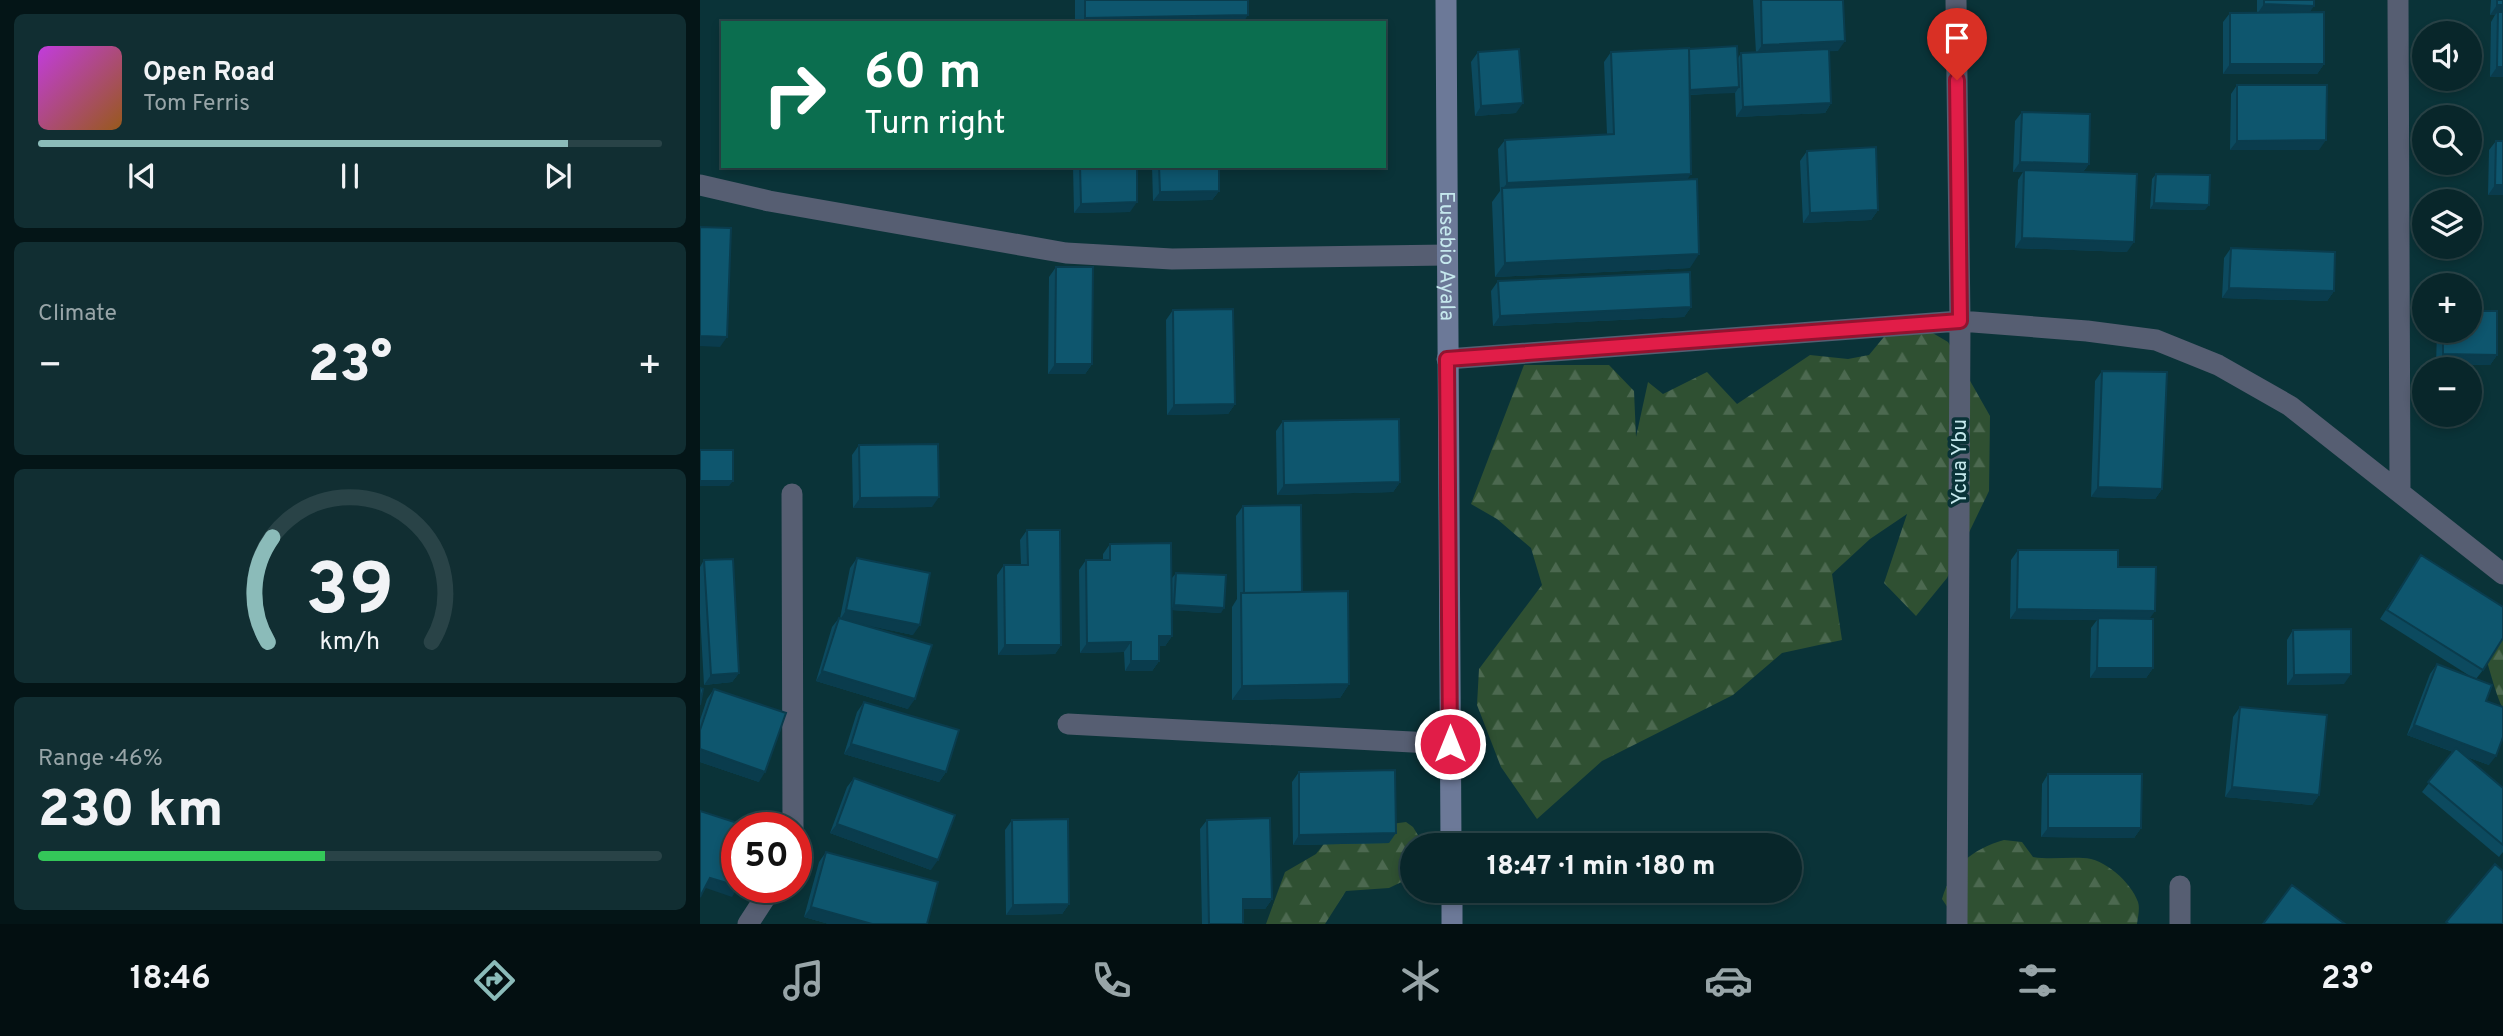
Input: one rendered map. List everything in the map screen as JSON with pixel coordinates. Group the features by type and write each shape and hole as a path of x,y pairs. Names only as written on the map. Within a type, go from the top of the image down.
{"main road":[{"name":"Eusebio Ayala","path":"1446,0 1451,833"},
{"path":"1451,903 1452,924"}],"street":[{"name":"Ycua Ybu","path":"1956,0 1960,321 1957,924"},
{"path":"2398,0 2400,491"},
{"path":"700,185 769,201 1066,253 1172,259 1447,256"},
{"path":"1447,359 1960,321 2087,331 2156,340 2218,365 2290,406 2503,574"},
{"path":"792,494 793,812"},
{"path":"1068,724 1450,744"},
{"path":"2180,886 2180,924"},
{"path":"748,924 762,903"}],"green space":[{"path":"1902,315 1948,342 1990,416 1989,491 1947,578 1916,616 1884,583 1907,514 1870,539 1832,574 1842,640 1782,653 1733,695 1602,761 1537,819 1501,767 1477,705 1479,669 1542,585 1531,548 1497,519 1471,504 1524,365 1609,365 1634,391 1636,437 1648,382 1663,394 1707,372 1737,404 1810,355 1848,359 1869,355"},
{"path":"2503,635 2503,708 2486,657"},
{"path":"1406,822 1413,827 1417,833 1400,833 1400,883 1389,888 1346,891 1325,924 1266,924 1285,872 1316,854 1333,832"},
{"path":"2004,840 2022,842 2033,857 2091,859 2116,872 2138,902 2137,924 1967,924 1952,914 1942,899 1946,887 1965,860 1982,848"}],"building":[{"path":"1085,0 1248,0 1248,15 1085,18"},
{"path":"1761,0 1843,0 1845,41 1762,45"},
{"path":"2264,0 2314,0 2314,6 2264,4"},
{"path":"2324,12 2324,64 2230,64 2230,13"},
{"path":"2498,12 2503,12 2503,67 2497,67"},
{"path":"1737,46 1739,87 1690,90 1689,49"},
{"path":"1689,48 1691,174 1507,183 1505,140 1614,134 1611,52"},
{"path":"1519,49 1523,103 1481,106 1478,52"},
{"path":"1829,49 1831,103 1743,107 1741,53"},
{"path":"2237,85 2327,85 2326,140 2237,141"},
{"path":"2022,112 2090,114 2089,164 2020,162"},
{"path":"2496,141 2503,141 2503,185 2495,185"},
{"path":"1876,147 1878,210 1810,213 1807,151"},
{"path":"1080,168 1137,168 1137,202 1081,204"},
{"path":"1159,168 1219,168 1219,191 1160,192"},
{"path":"2024,170 2137,174 2134,242 2022,238"},
{"path":"2156,174 2210,175 2209,205 2154,203"},
{"path":"1697,179 1699,254 1505,263 1502,188"},
{"path":"700,227 731,228 727,337 700,336"},
{"path":"2231,248 2335,252 2334,291 2229,288"},
{"path":"1056,267 1093,267 1092,364 1055,364"},
{"path":"1690,272 1691,307 1500,316 1498,281"},
{"path":"1233,309 1235,404 1174,405 1173,310"},
{"path":"2482,311 2497,311 2497,355 2443,354 2443,343 2482,343"},
{"path":"2102,371 2167,372 2162,489 2098,487"},
{"path":"1399,419 1400,482 1284,485 1283,421"},
{"path":"938,444 939,497 860,498 859,445"},
{"path":"700,450 733,450 733,481 700,481"},
{"path":"1301,505 1302,592 1244,593 1243,506"},
{"path":"1027,530 1060,530 1061,645 1005,645 1004,565 1028,565"},
{"path":"1171,543 1172,636 1159,636 1159,661 1131,661 1131,642 1087,643 1086,560 1110,560 1110,544"},
{"path":"2018,550 2118,550 2118,567 2156,567 2155,611 2017,609"},
{"path":"2421,555 2503,607 2503,638 2483,670 2387,610"},
{"path":"857,558 930,573 920,625 846,610"},
{"path":"733,559 739,673 711,675 704,560"},
{"path":"1176,573 1226,575 1224,608 1174,605"},
{"path":"1348,591 1349,684 1242,686 1241,593"},
{"path":"839,618 932,645 915,699 822,671"},
{"path":"2098,618 2153,619 2153,668 2097,668"},
{"path":"2351,629 2351,674 2294,675 2293,630"},
{"path":"2437,664 2492,685 2486,701 2503,707 2503,737 2496,756 2414,725"},
{"path":"714,689 786,713 765,772 700,749 700,730"},
{"path":"864,702 959,730 946,772 851,744"},
{"path":"2240,707 2327,715 2319,795 2232,787"},
{"path":"2456,748 2503,788 2503,845 2428,782"},
{"path":"1395,770 1396,833 1299,835 1299,772"},
{"path":"2048,774 2142,774 2141,828 2048,828"},
{"path":"854,778 955,815 938,860 837,824"},
{"path":"700,811 721,818 721,881 710,878 700,897"},
{"path":"1270,818 1272,899 1243,899 1243,924 1209,924 1207,820"},
{"path":"1068,819 1069,904 1013,905 1012,820"},
{"path":"826,852 938,882 927,924 872,924 811,907"},
{"path":"2495,864 2503,871 2503,924 2446,922"},
{"path":"2292,885 2345,924 2263,924"}],"route":[{"path":"1450,744 1447,359 1960,321 1957,80"}]}
